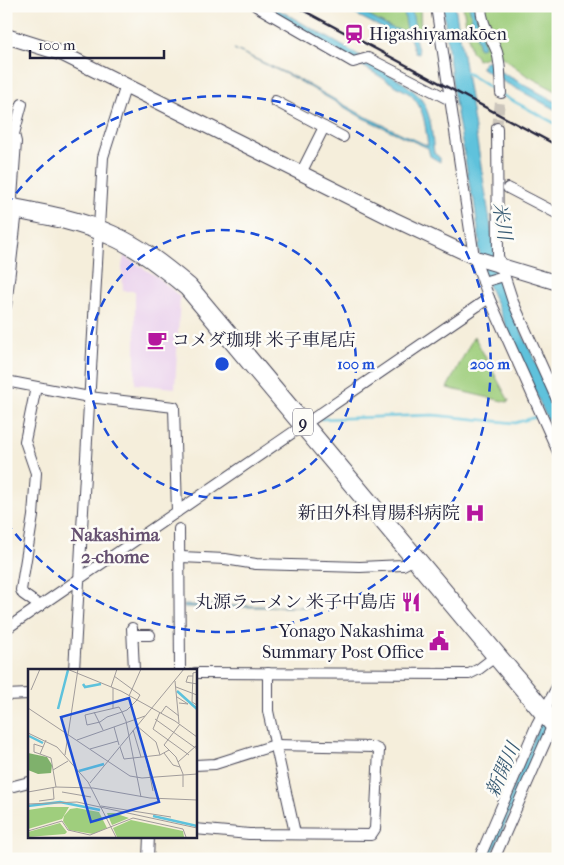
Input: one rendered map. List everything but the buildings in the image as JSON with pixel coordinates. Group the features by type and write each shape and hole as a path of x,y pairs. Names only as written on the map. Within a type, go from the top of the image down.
{"highway":[{"name":"9","path":"10,208 76,222 99,230 138,250 188,286 496,656 552,719"}],"street":[{"path":"256,6 353,62 368,58 450,100"},
{"path":"436,6 477,258 489,298 558,452"},
{"path":"481,6 485,30 500,63 501,92"},
{"path":"6,36 63,54 451,248 501,270 558,283"},
{"path":"74,669 103,158 126,85"},
{"path":"275,101 343,137"},
{"path":"6,306 16,219 10,208 16,142 14,134 22,104"},
{"path":"301,173 324,127"},
{"path":"497,128 498,232 501,270 513,302 558,402"},
{"path":"508,188 558,214"},
{"path":"484,281 501,270"},
{"path":"6,629 306,426 489,298"},
{"path":"6,381 89,397 174,407 177,512"},
{"path":"36,387 25,441 36,472 33,516 21,590 23,594 40,606"},
{"path":"179,529 181,556 180,669"},
{"path":"181,556 226,559 256,564 360,568 403,565 416,558"},
{"path":"134,669 132,632 150,635"},
{"path":"196,673 469,674 480,669 496,656"},
{"path":"268,673 268,711 295,833"},
{"path":"494,859 552,719 558,685"},
{"path":"6,695 28,694"},
{"path":"479,859 552,719"},
{"path":"196,765 215,764 274,745 372,747 378,750 374,828 372,834 248,834 196,829"},
{"path":"6,788 28,782"},
{"path":"148,859 149,838"}],"shaded area":[{"name":"コメダ珈琲 米子車尾店","path":"124,256 159,278 180,297 175,388 135,384 135,291 123,291 122,267"}],"green space":[{"path":"350,6 420,6 421,37 397,31"},
{"path":"463,6 558,6 558,92 526,75 502,57 494,55 477,60 475,54 471,52"},
{"path":"474,336 509,401 447,388"}],"water":[{"path":"260,6 272,6 362,57 364,61 409,87 423,102 427,111 434,153 440,158 440,162 430,156 428,148 363,118 296,79 234,49 296,78 364,116 428,146 425,124 419,106 410,94"},
{"path":"339,6 356,10 389,27 407,31 403,6 411,6 415,28 419,31 415,38 419,54 415,53 409,35 388,31"},
{"path":"443,6 455,6 496,258 513,313 558,411 558,444 485,278 478,245 480,244 474,200 471,193 454,97"},
{"path":"469,6 474,6 484,47 479,48"},
{"path":"486,61 492,61 497,70 558,103 558,111 493,76 481,67"},
{"path":"184,605 322,607 184,607"},
{"path":"558,691 558,705 498,841 489,859 483,859 539,726"}],"waterway":[{"path":"464,71 497,92"},
{"path":"502,95 558,125"},
{"path":"321,419 433,415 515,423 539,416"}],"tunnel":[{"path":"497,128 501,93"}],"railway":[{"path":"295,6 558,146"}],"place":[{"name":"Higashiyamakōen","path":"354,34"},
{"name":"コメダ珈琲 米子車尾店","path":"157,340"},
{"name":"新田外科胃腸科病院","path":"475,513"},
{"name":"丸源ラーメン 米子中島店","path":"411,602"},
{"name":"Yonago Nakashima Summary Post Office","path":"439,641"}],"district":[{"name":"Nakashima 2-chome","path":"115,546"}],"water label":[{"name":"米川","path":"502,221"},
{"name":"新開川","path":"503,770"}]}
